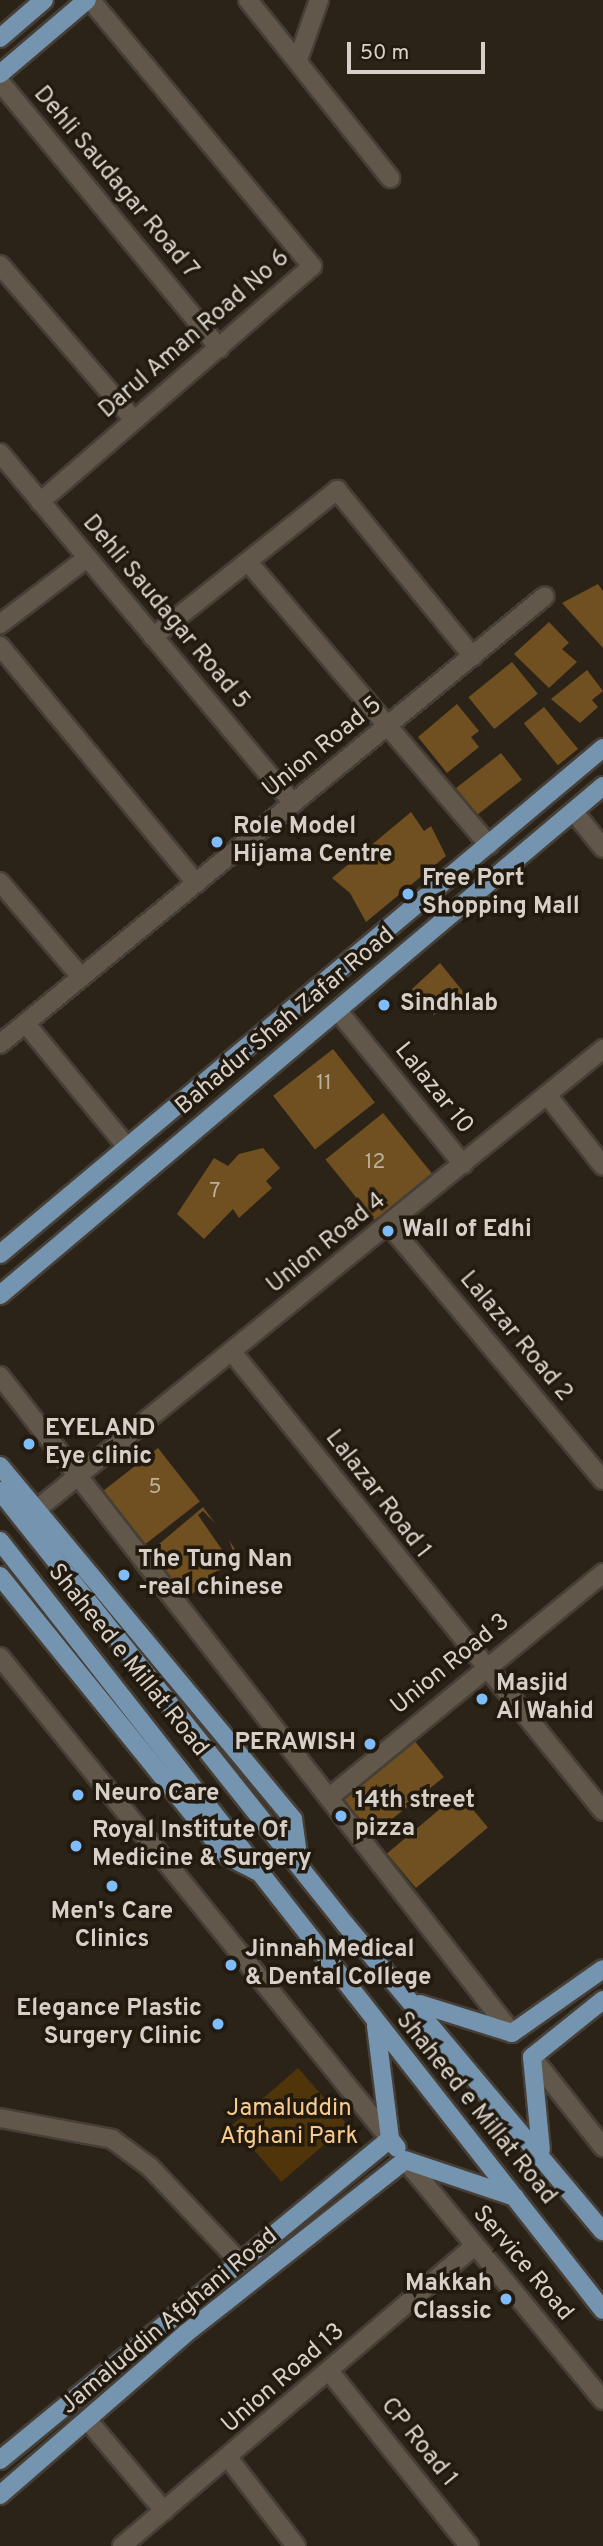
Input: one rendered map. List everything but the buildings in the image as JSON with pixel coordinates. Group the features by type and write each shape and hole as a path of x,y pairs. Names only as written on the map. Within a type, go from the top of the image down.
{"main road":[{"path":"0,37 44,0"},
{"path":"0,74 88,0"},
{"name":"Bahadur Shah Zafar Road","path":"0,1254 603,748"},
{"name":"Bahadur Shah Zafar Road","path":"0,1295 603,786"},
{"path":"0,1466 293,1819 299,1859"},
{"name":"Shaheed e Millat Road","path":"0,1491 299,1859 345,1924 417,2002 603,2231"},
{"name":"Shaheed e Millat Road","path":"0,1541 268,1877 375,2024 603,2310"},
{"path":"0,1576 226,1856 268,1877"},
{"path":"512,2033 603,1969"},
{"path":"532,2057 601,2001 583,1985"},
{"path":"417,2002 466,2024 512,2033 532,2057 531,2101 543,2156"},
{"path":"375,2024 390,2139 405,2160 515,2197"},
{"name":"Jamaluddin Afghani Road","path":"0,2460 390,2139"},
{"name":"Jamaluddin Afghani Road","path":"0,2495 90,2423 185,2334 405,2160"}],"street":[{"name":"Darul Aman Road No 6","path":"40,502 312,266 88,0"},
{"path":"248,0 390,178"},
{"path":"298,61 319,0"},
{"name":"Dehli Saudagar Road 7","path":"0,82 219,348"},
{"path":"0,265 134,421"},
{"name":"Dehli Saudagar Road 5","path":"0,453 293,804"},
{"path":"153,637 337,490 473,657"},
{"path":"0,624 87,558"},
{"path":"248,562 385,729 489,845"},
{"name":"Union Road 5","path":"0,1044 545,596"},
{"path":"0,646 196,883"},
{"path":"574,812 603,848"},
{"path":"0,882 80,977"},
{"name":"Lalazar 10","path":"338,1011 463,1164"},
{"path":"26,1024 127,1147"},
{"name":"Union Road 4","path":"36,1510 83,1478 232,1352 603,1049"},
{"path":"547,1095 603,1166"},
{"name":"Lalazar Road 2","path":"389,1225 603,1480"},
{"name":"Lalazar Road 1","path":"232,1352 483,1669 603,1811"},
{"path":"0,1376 331,1796 512,2033"},
{"name":"Union Road 3","path":"331,1796 603,1573"},
{"path":"2,1664 390,2139"},
{"path":"532,2057 603,2147"},
{"path":"0,2118 112,2139 150,2167 239,2261"},
{"name":"Service Road","path":"405,2160 603,2400"},
{"name":"Union Road 13","path":"133,2543 164,2511 229,2459 475,2246"},
{"name":"CP Road 1","path":"329,2371 469,2546"},
{"path":"90,2423 164,2511"},
{"path":"229,2459 296,2546"}],"green space":[{"name":"Jamaluddin Afghani Park","path":"298,2068 347,2125 282,2182 232,2125"}],"place":[{"name":"Role Model Hijama Centre","path":"217,842"},
{"name":"Free Port Shopping Mall","path":"408,894"},
{"name":"Sindhlab","path":"384,1005"},
{"name":"Wall of Edhi","path":"388,1231"},
{"name":"EYELAND Eye clinic","path":"29,1444"},
{"name":"The Tung Nan -real chinese","path":"124,1575"},
{"name":"Masjid Al Wahid","path":"482,1699"},
{"name":"PERAWISH","path":"370,1744"},
{"name":"Neuro Care","path":"78,1795"},
{"name":"14th street pizza","path":"341,1816"},
{"name":"Royal Institute Of Medicine & Surgery","path":"76,1846"},
{"name":"Men's Care Clinics","path":"112,1886"},
{"name":"Jinnah Medical & Dental College","path":"231,1965"},
{"name":"Elegance Plastic Surgery Clinic","path":"218,2024"},
{"name":"Makkah Classic","path":"506,2299"}]}
